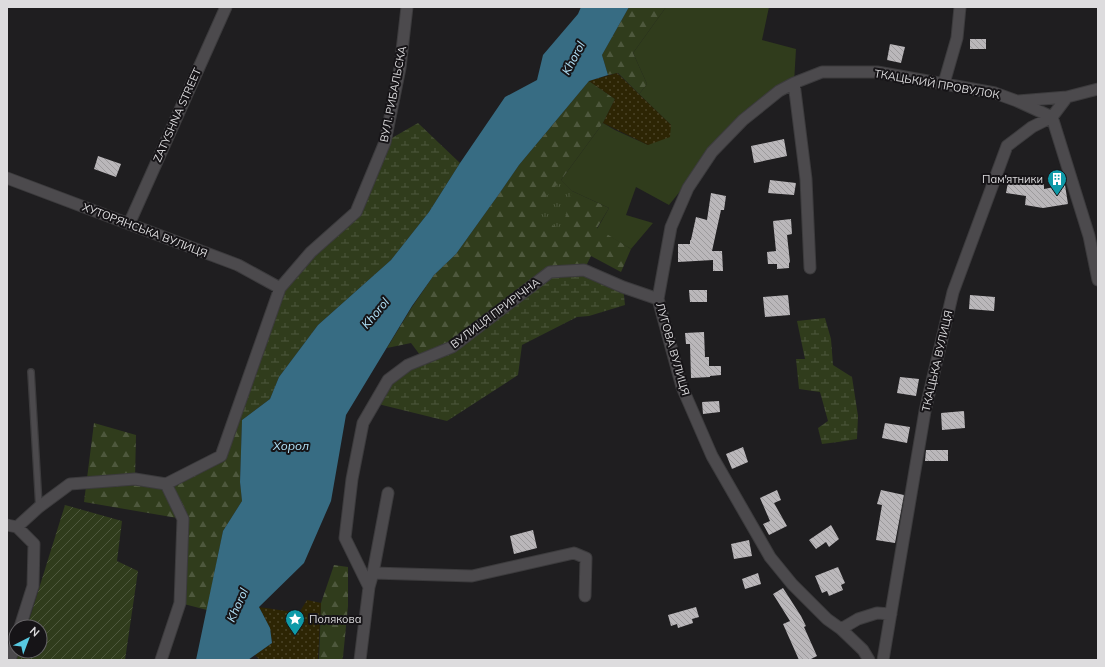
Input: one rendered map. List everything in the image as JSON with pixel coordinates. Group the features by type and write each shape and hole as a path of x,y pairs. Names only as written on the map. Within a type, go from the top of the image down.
{"street":[{"name":"ZATYSHNA STREET","path":"129,224 226,7"},
{"name":"ВУЛ. РИБАЛЬСКА","path":"280,288 311,252 356,212 385,142 400,68 407,7"},
{"path":"944,83 957,38 960,7"},
{"name":"ТКАЦЬКИЙ ПРОВУЛОК","path":"779,91 794,83 822,72 877,72 995,93 1052,117"},
{"path":"794,83 806,179 810,268"},
{"path":"1017,101 1067,97 1098,89"},
{"name":"ЛУГОВА ВУЛИЦЯ","path":"779,91 743,120 712,152 688,188 671,227 658,299 682,386 712,456 770,557 797,589 827,619 841,629 862,650 869,660"},
{"name":"ТКАЦЬКА ВУЛИЦЯ","path":"883,660 925,411 953,292 1008,146 1032,127 1052,117 1067,97"},
{"path":"1052,117 1090,236 1098,280"},
{"name":"ХУТОРЯНСЬКА ВУЛИЦЯ","path":"7,178 238,265 280,288"},
{"name":"ВУЛИЦЯ ПРИРІЧНА","path":"369,587 345,538 352,479 363,423 388,380 408,365 452,347 550,272 584,270 622,287 658,299"},
{"path":"23,619 33,586 34,544 12,526 70,484 135,479 166,484 221,456 280,288"},
{"path":"161,660 180,603 183,519 166,484"},
{"path":"360,660 369,587 388,493"},
{"path":"373,573 472,576 574,553 586,558 585,596"},
{"path":"841,629 858,619 877,613 890,614"}],"lane":[{"path":"31,372 39,507"}],"green space":[{"path":"629,7 666,7 633,53 647,84 639,94 618,73 608,75 602,55"},
{"path":"666,7 769,7 762,40 796,49 794,83 712,152 669,205 636,187 626,215 653,223 631,249 597,229 609,208 572,191 561,180 603,123 648,145 671,125 639,94 647,84 633,53"},
{"path":"589,81 615,99 603,123 561,180 572,191 609,208 597,228 631,249 621,272 591,256 584,270 452,347 423,359 411,343 387,348 434,275 456,254 519,165"},
{"path":"418,123 460,163 429,212 391,260 318,325 279,377 270,399 242,420 235,416 283,289 356,212 385,142"},
{"path":"561,180 572,191 562,230 531,214"},
{"path":"584,270 623,287 625,305 589,316 577,317 522,345 518,375 447,421 374,403 388,380 452,347 550,272"},
{"path":"825,318 831,339 833,365 852,377 858,416 857,439 822,444 818,428 828,421 820,392 799,389 796,359 805,359 797,321"},
{"path":"235,416 242,420 240,482 242,501 223,531 207,610 180,603 183,519 84,502 94,423 136,435 135,479 166,484 221,456"},
{"path":"65,505 122,521 117,561 138,571 125,660 16,660 48,659 48,619 29,619"},
{"path":"334,565 348,567 348,606 343,657 342,660 319,660 321,603"}],"sand":[{"path":"617,73 671,125 670,137 648,145 603,123 615,99 589,81"},
{"name":"Полякова","path":"307,600 321,603 318,660 260,660 255,655 272,643 270,628 259,607 299,613"}],"water":[{"name":"Хорол","path":"581,7 629,7 602,55 608,75 589,81 519,165 456,254 434,275 412,306 346,415 331,501 304,563 259,607 270,628 272,643 248,660 196,660 223,531 242,501 240,482 242,420 270,399 279,377 318,325 391,260 429,212 505,97 537,80 543,55 578,14"}],"building":[{"path":"970,39 986,39 986,49 970,49"},
{"path":"890,44 905,47 901,63 887,60"},
{"path":"784,139 787,156 754,163 751,146"},
{"path":"98,156 121,164 116,177 94,169"},
{"path":"1009,177 1026,179 1026,181 1044,184 1044,189 1065,185 1068,204 1043,208 1025,205 1026,196 1006,193"},
{"path":"770,180 796,183 794,195 768,193"},
{"path":"711,193 726,196 724,210 721,210 712,251 722,251 723,271 713,271 713,260 678,262 678,244 690,244 696,217 707,220"},
{"path":"791,219 792,234 787,235 790,262 789,268 777,269 777,264 768,264 767,252 776,251 773,221"},
{"path":"689,290 707,290 707,302 690,302"},
{"path":"788,295 790,315 765,317 763,297"},
{"path":"970,295 995,297 994,311 969,309"},
{"path":"704,332 705,357 709,357 709,366 721,366 721,375 691,378 690,344 686,344 685,333"},
{"path":"900,377 919,379 916,396 897,393"},
{"path":"719,401 720,412 703,414 702,402"},
{"path":"964,411 965,428 942,430 941,413"},
{"path":"885,423 910,427 907,443 882,438"},
{"path":"743,447 748,462 732,469 726,454"},
{"path":"926,450 948,450 948,461 925,461"},
{"path":"777,490 781,500 774,503 787,526 769,535 763,524 770,521 760,498"},
{"path":"881,490 904,495 895,543 876,540 882,505 877,504"},
{"path":"831,525 839,539 829,547 826,542 816,549 809,540"},
{"path":"533,530 537,548 514,554 510,536"},
{"path":"749,540 752,556 734,559 731,544"},
{"path":"838,567 845,583 841,585 843,590 829,596 827,591 822,593 815,576"},
{"path":"758,573 761,584 745,589 742,579"},
{"path":"783,588 806,626 804,627 817,656 809,660 799,660 783,624 790,621 773,594"},
{"path":"696,607 699,617 692,619 693,623 678,628 677,624 671,626 668,615"}],"place":[{"name":"Пам'ятники","path":"1057,196"},
{"name":"Полякова","path":"295,636"}],"water label":[{"name":"Khorol","path":"573,58"},
{"name":"Khorol","path":"375,313"},
{"name":"Khorol","path":"237,605"}]}
